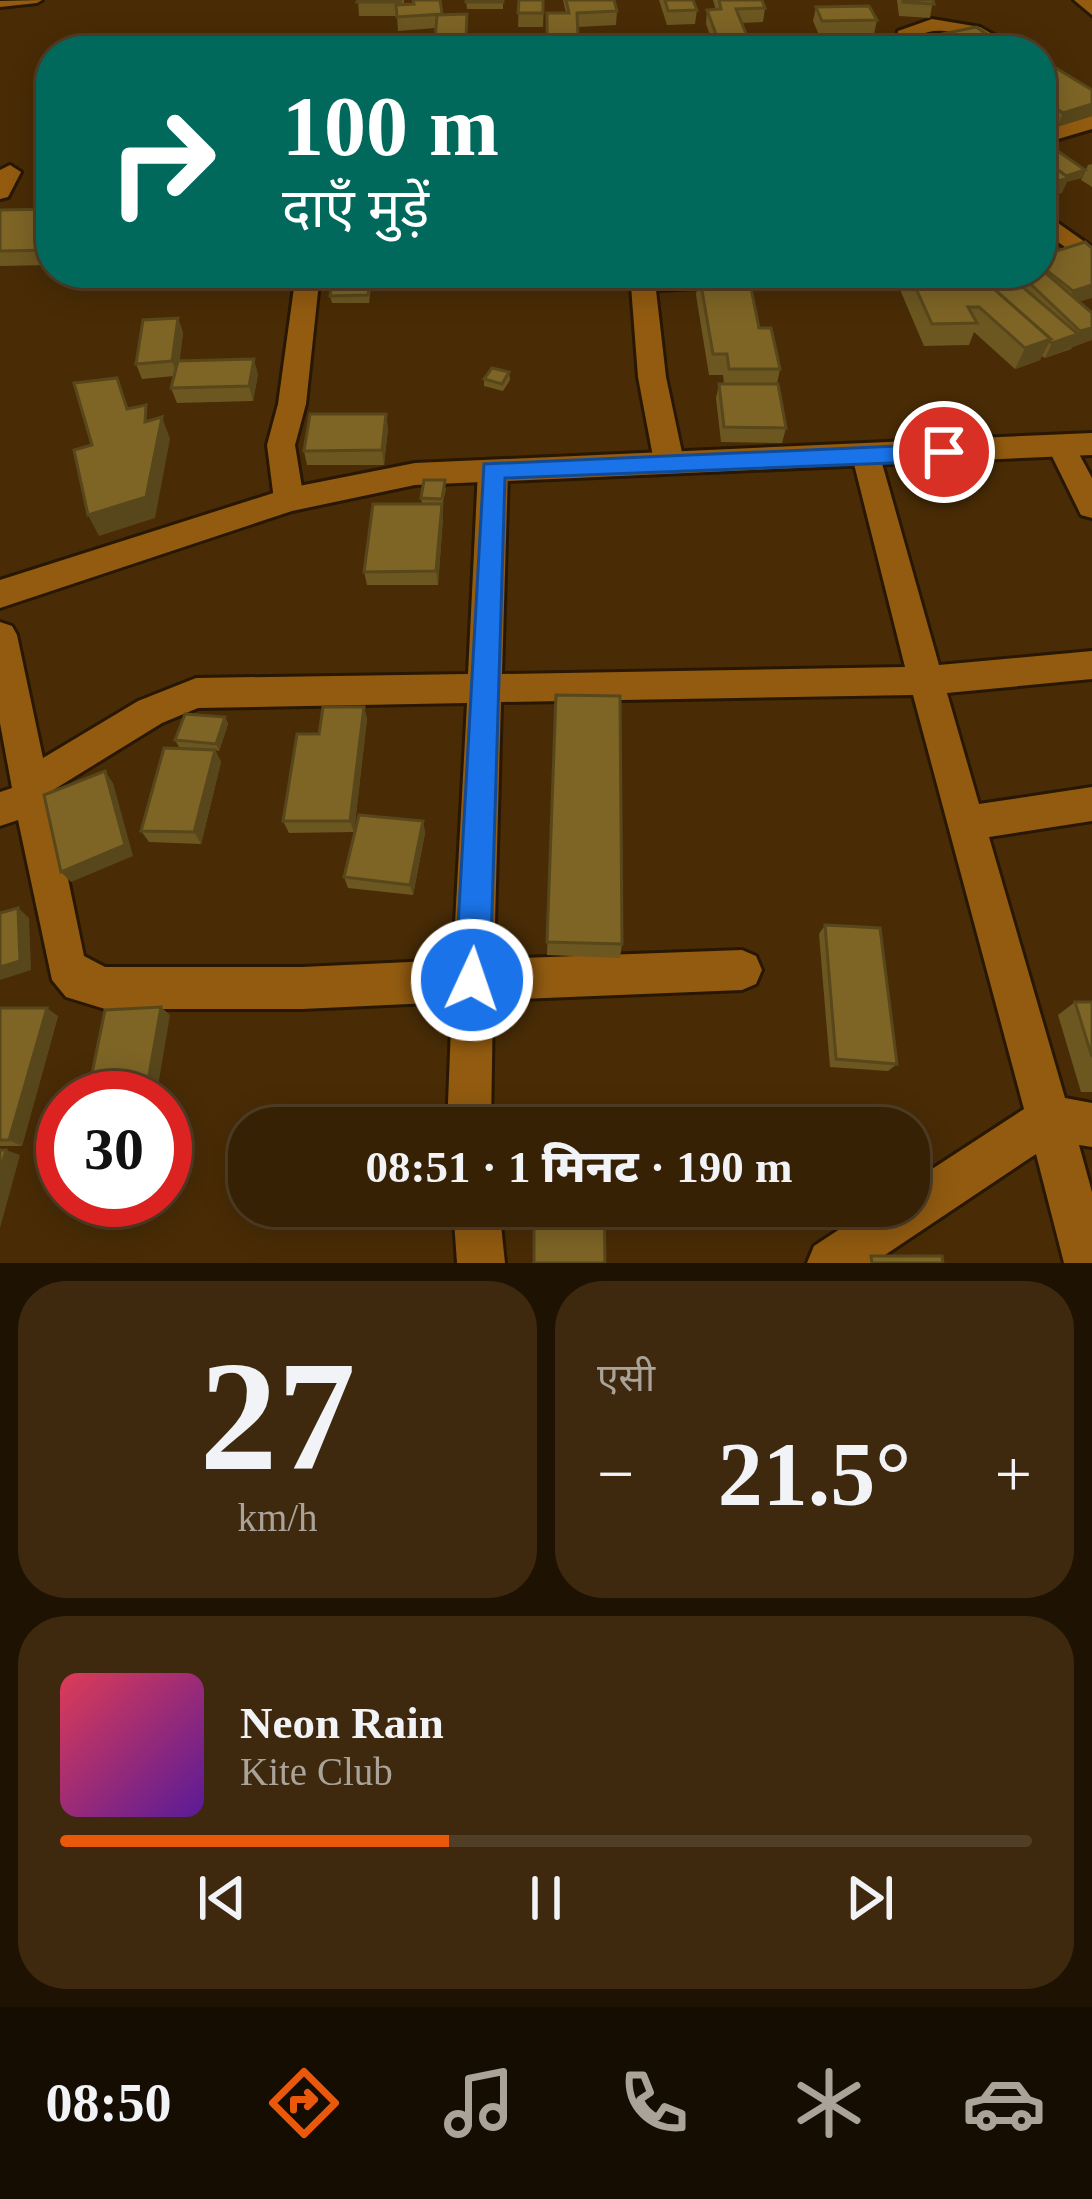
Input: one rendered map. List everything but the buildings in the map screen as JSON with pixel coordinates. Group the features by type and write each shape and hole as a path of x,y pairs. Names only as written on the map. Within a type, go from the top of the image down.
{"street":[{"path":"1083,0 1092,9"},
{"path":"905,36 912,29 948,25 985,36"},
{"path":"1056,133 1092,122"},
{"path":"1056,228 1086,248"},
{"path":"1056,252 1086,248"},
{"path":"290,500 281,445 292,404 306,288"},
{"path":"643,288 652,377 669,462"},
{"path":"0,594 290,500 415,474 1077,445 1092,507"},
{"path":"866,456 923,681 1071,1122 1088,1263"},
{"path":"470,1107 493,470"},
{"path":"0,635 21,798 66,966 81,982 105,988 302,988 742,970"},
{"path":"21,798 150,712 196,693 923,681 1092,665"},
{"path":"967,823 1092,804"},
{"path":"831,1263 1071,1122"},
{"path":"478,1227 481,1263"}],"lane":[{"path":"0,4 38,0"}],"route":[{"path":"472,980 493,470 944,452"}]}
